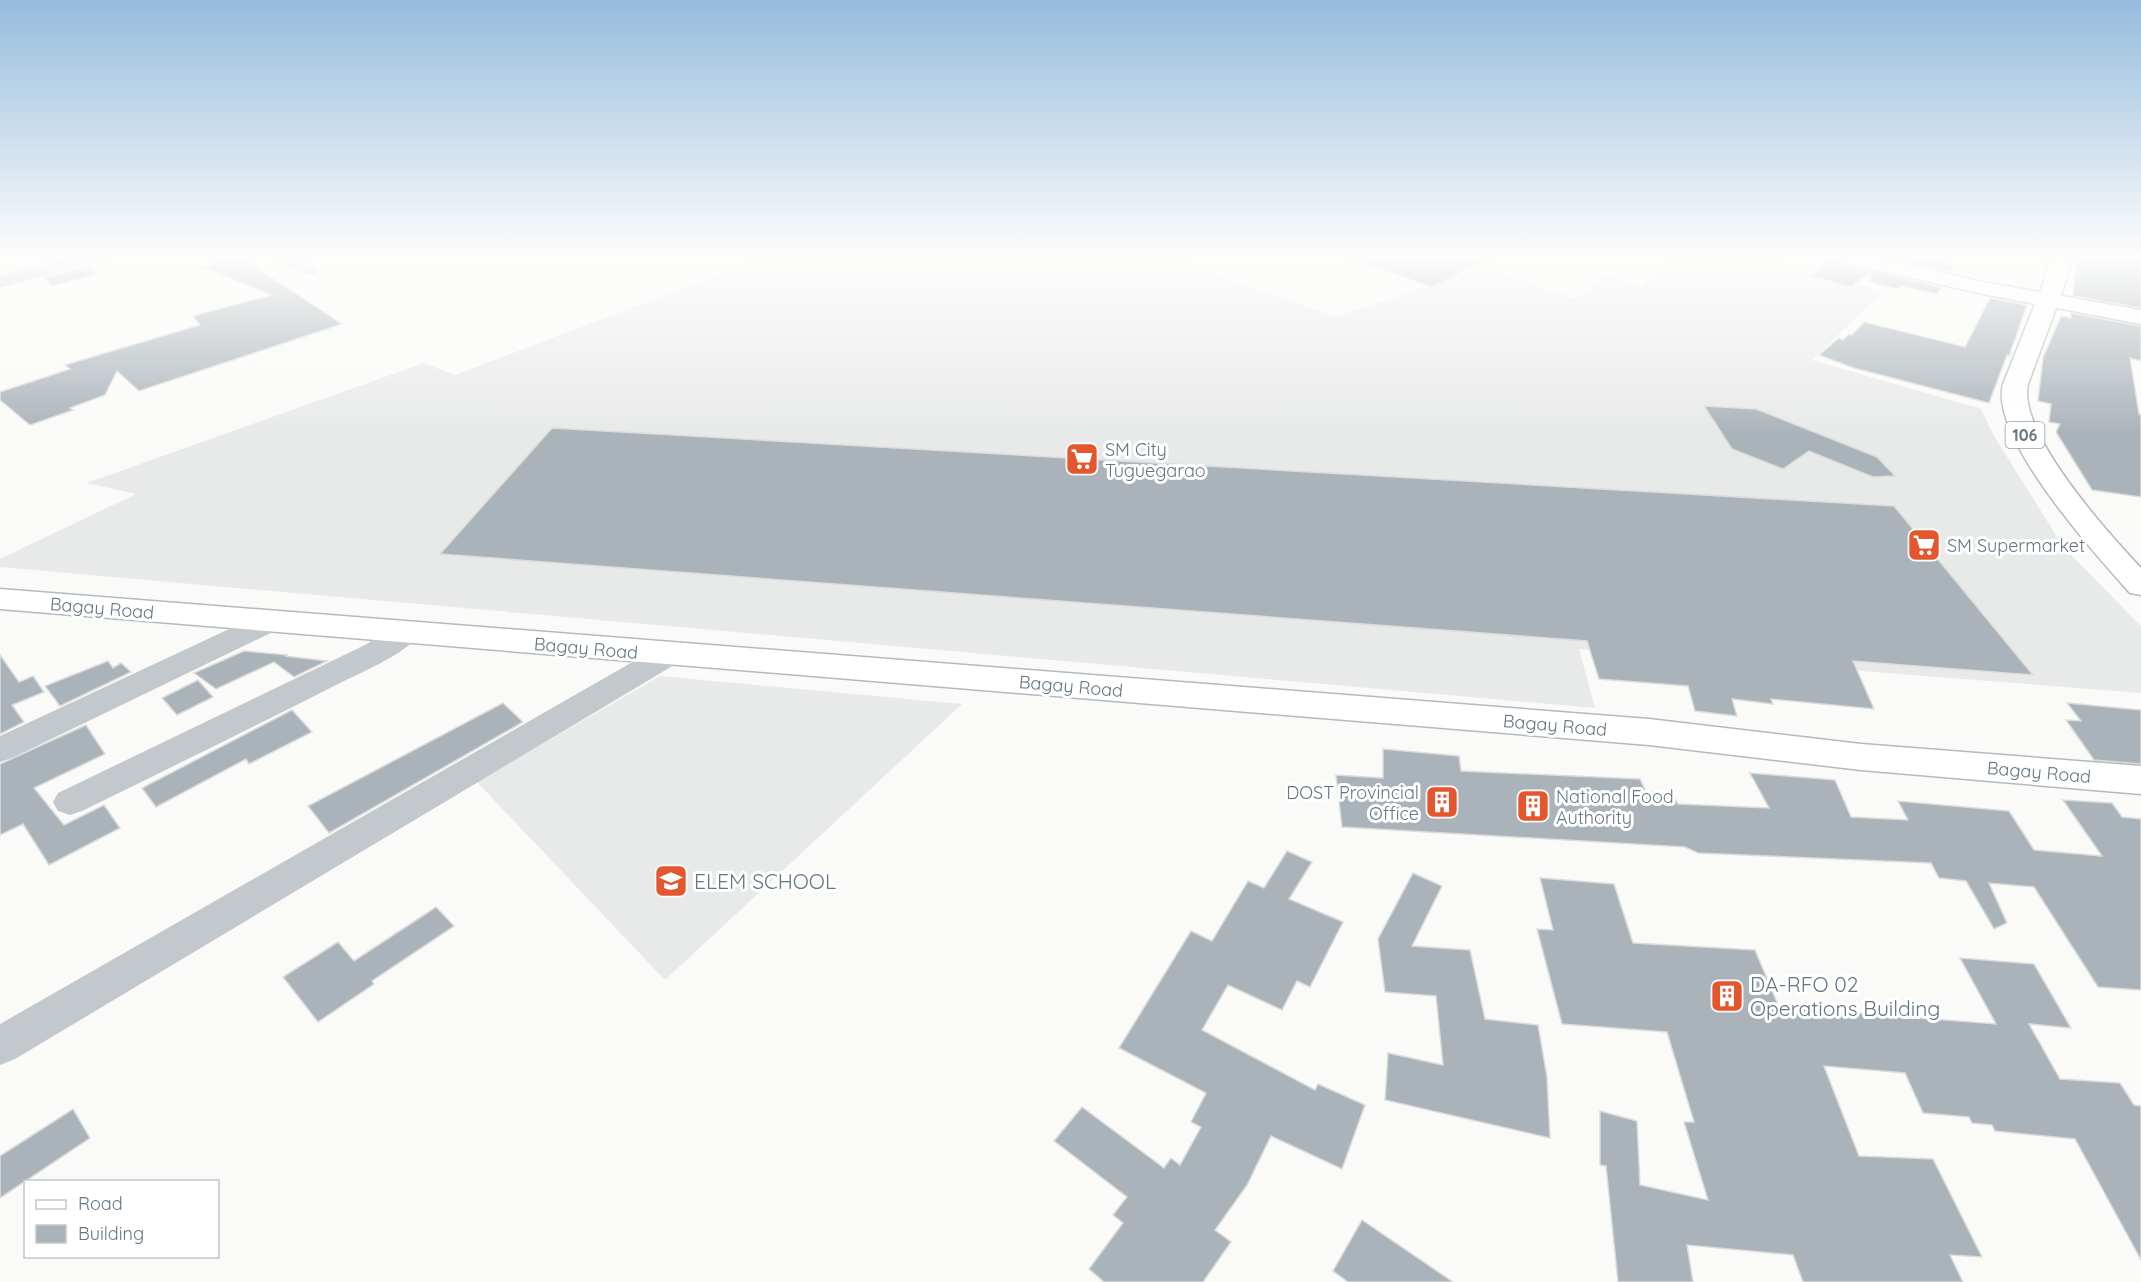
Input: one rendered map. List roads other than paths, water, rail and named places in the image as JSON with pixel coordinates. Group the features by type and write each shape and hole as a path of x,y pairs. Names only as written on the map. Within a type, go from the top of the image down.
{"main road":[{"name":"106","path":"2043,315 2014,393 2015,414 2022,430 2062,491 2111,555 2141,585"},
{"name":"Bagay Road","path":"0,599 668,655 1649,732 1861,757 2141,780"}],"street":[{"path":"0,750 269,622"},
{"path":"70,802 266,708 376,652 406,633"},
{"path":"0,1046 668,655"}],"place":[{"name":"SM City Tuguegarao","path":"1082,459"},
{"name":"SM Supermarket","path":"1924,545"},
{"name":"DOST Provincial Office","path":"1442,802"},
{"name":"National Food Authority","path":"1533,806"},
{"name":"ELEM SCHOOL","path":"671,881"},
{"name":"DA-RFO 02 Operations Building","path":"1727,996"}]}
